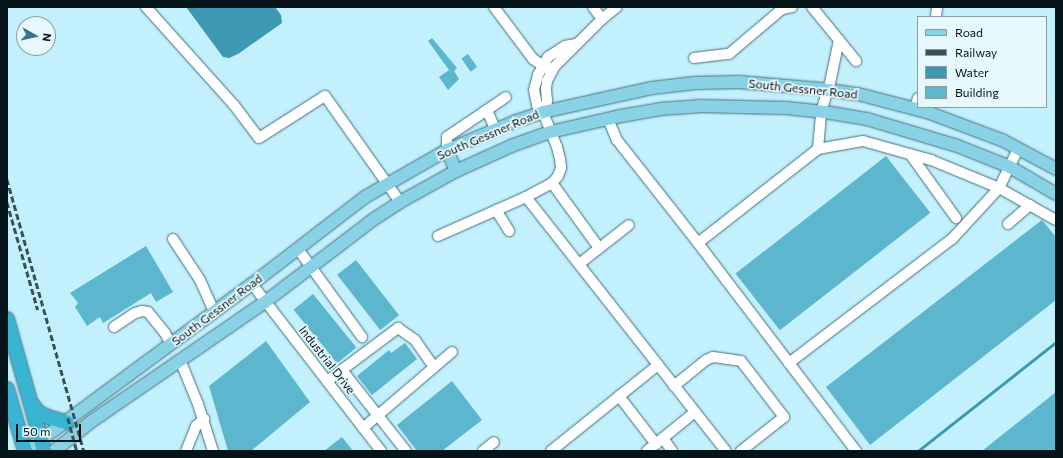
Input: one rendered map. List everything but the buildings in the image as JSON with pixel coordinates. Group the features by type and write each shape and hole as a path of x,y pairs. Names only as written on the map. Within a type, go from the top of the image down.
{"highway":[{"path":"7,319 42,445"},
{"path":"7,389 25,451"},
{"path":"31,402 39,413 66,422"}],"main road":[{"name":"South Gessner Road","path":"25,451 42,445 66,422 171,345 365,197 447,150 495,130 543,112 652,88 695,83 739,82 828,90 916,103"},
{"name":"South Gessner Road","path":"54,451 92,421 266,302 310,266 400,202 456,170 510,146 550,132 608,119 660,110 699,106 772,107 821,112 867,119 955,145 1009,167 1056,194"},
{"name":"South Gessner Road","path":"928,108 1002,140 1056,169"},
{"path":"447,150 456,170"},
{"path":"214,312 225,330"},
{"path":"171,345 180,360"}],"street":[{"path":"146,7 234,105 259,138 325,96 400,202"},
{"path":"494,7 532,59 551,72"},
{"path":"593,7 602,19"},
{"path":"543,112 547,101 546,89 551,72 570,53 575,44 617,7"},
{"path":"694,58 729,54 781,8 792,7"},
{"path":"812,7 856,61"},
{"path":"818,149 821,112 828,90 839,40"},
{"path":"438,236 526,197 552,183 558,176 560,159 543,112 537,105 534,90 538,74 548,57 564,46 575,44"},
{"path":"447,150 447,137 506,96"},
{"path":"487,110 495,130"},
{"path":"608,119 617,140 698,243 856,451"},
{"path":"698,243 818,149 863,141 931,160 999,188 1056,220"},
{"path":"789,363 952,239 999,188 1018,149"},
{"path":"910,154 956,218"},
{"path":"552,183 599,248"},
{"path":"526,197 726,451"},
{"path":"1008,224 1030,205"},
{"path":"496,210 508,231"},
{"path":"579,264 629,225"},
{"path":"173,239 200,280 214,312"},
{"path":"298,249 362,337"},
{"name":"Industrial Drive","path":"252,284 381,451"},
{"path":"114,327 142,310 148,312 165,333 171,345"},
{"path":"327,381 398,328 415,340 434,367"},
{"path":"363,428 452,352"},
{"path":"674,386 706,360 713,357 741,361 784,417 741,451"},
{"path":"180,360 204,419 213,451"},
{"path":"551,451 658,365"},
{"path":"342,370 406,451"},
{"path":"619,396 659,441 672,451"},
{"path":"647,451 696,412"},
{"path":"186,451 196,426 204,419"},
{"path":"483,451 494,442"}],"water":[{"path":"186,7 275,7 281,15 282,23 238,54 229,58 223,57"}],"waterway":[{"path":"918,451 1056,342"}],"railway":[{"path":"7,179 84,451"},
{"path":"7,202 38,310"},
{"path":"68,418 77,451"}]}
